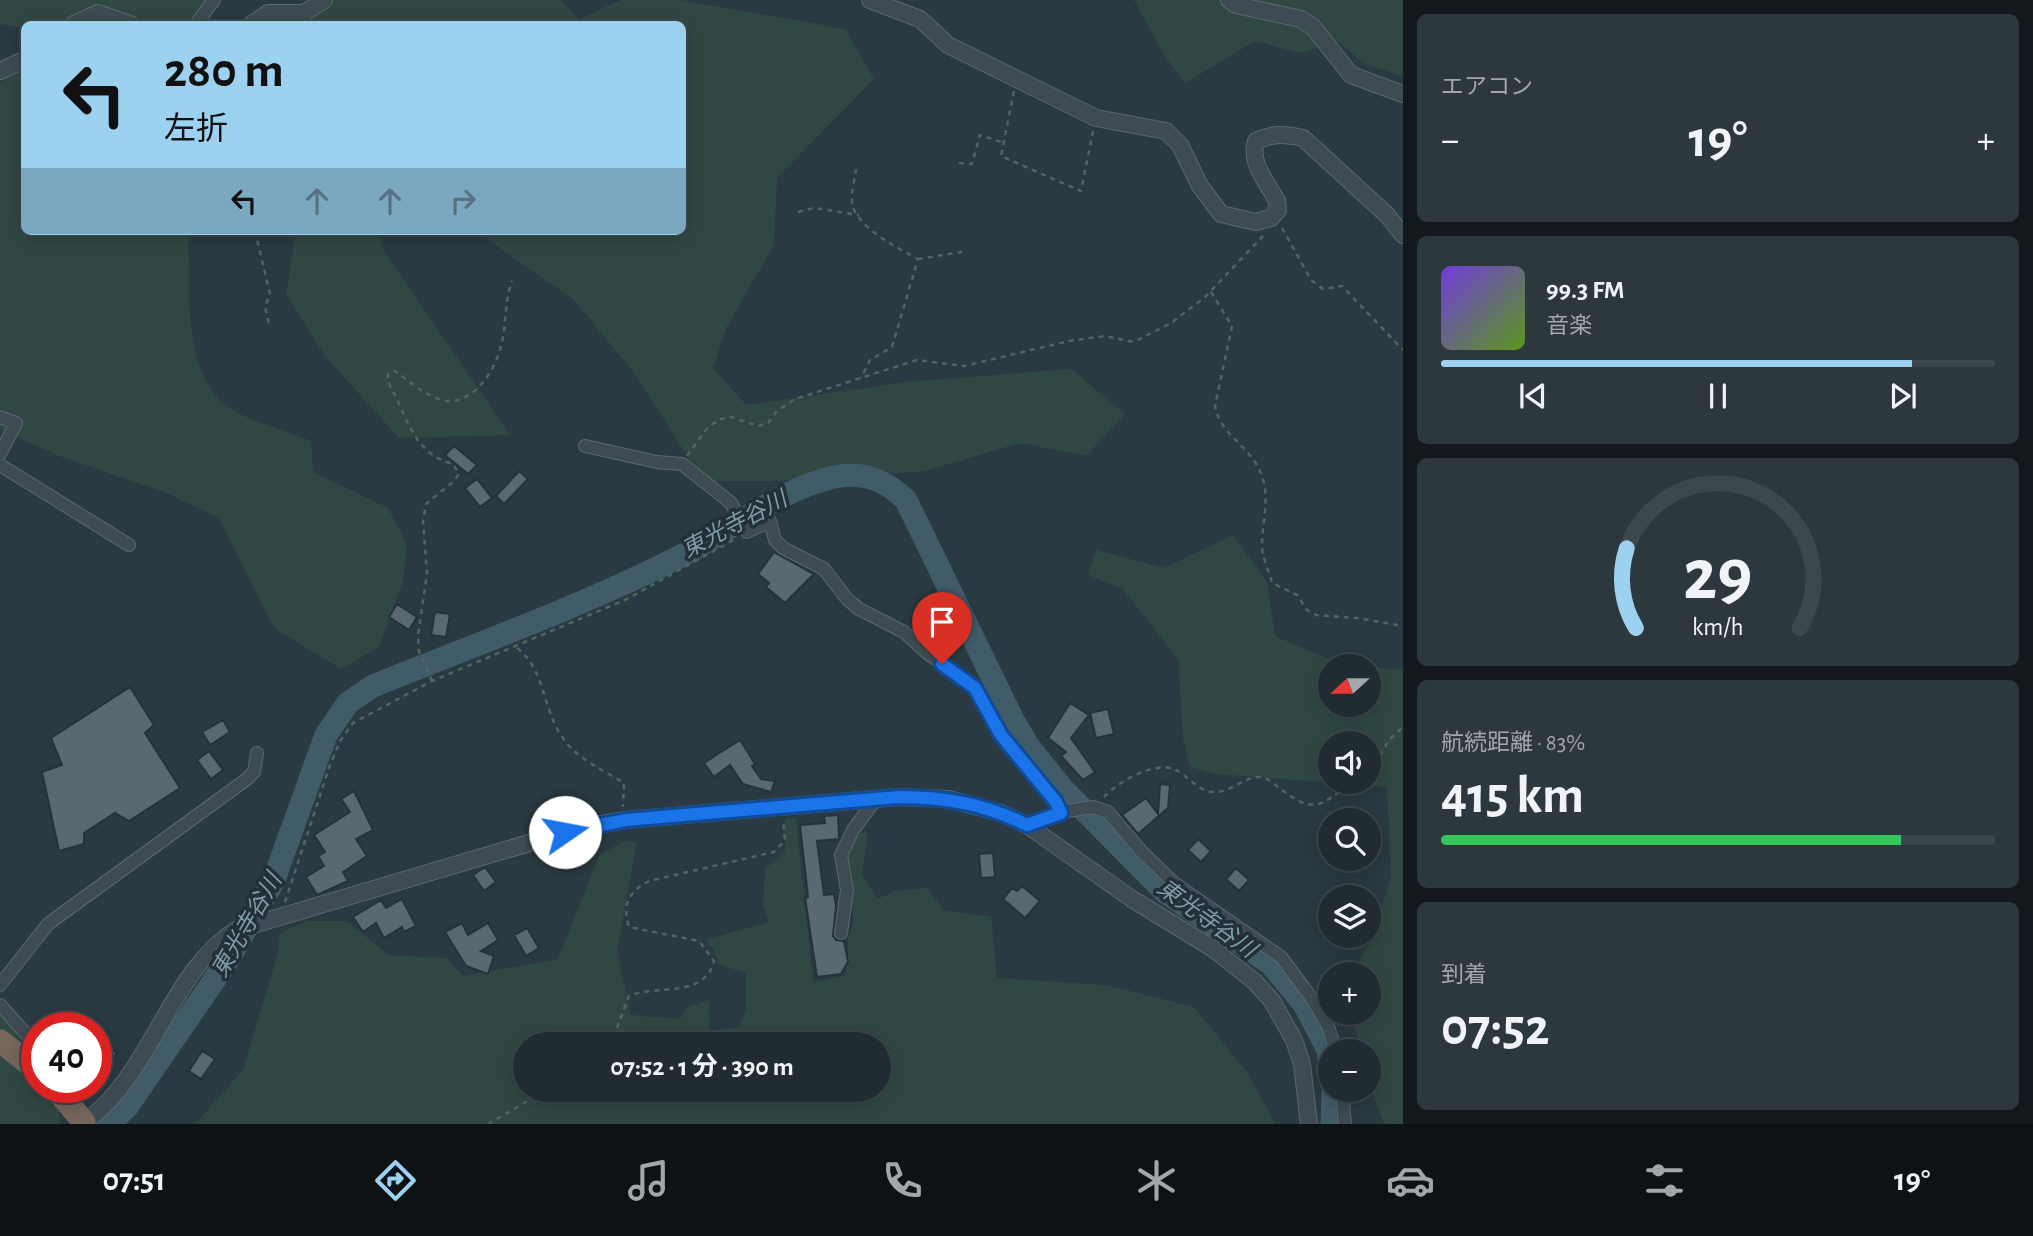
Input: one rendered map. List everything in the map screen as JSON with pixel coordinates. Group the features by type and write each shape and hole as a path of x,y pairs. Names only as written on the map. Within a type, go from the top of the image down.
{"highway":[{"path":"0,1041 21,1057"},
{"path":"69,1103 83,1123"}],"street":[{"path":"198,21 215,0"},
{"path":"256,21 268,13 304,13 324,0"},
{"path":"870,0 920,19 948,45 1096,118 1166,131 1180,145 1211,204 1221,214 1256,222 1273,216 1277,201 1256,166 1253,151 1256,141 1270,134 1288,135 1303,138 1387,215 1403,234"},
{"path":"1229,0 1236,5 1301,19 1313,27 1351,75 1403,94"},
{"path":"81,21 98,13 121,21"},
{"path":"0,71 21,61"},
{"path":"0,417 16,423 0,454"},
{"path":"585,446 649,461 682,464 694,470 731,503 747,532 770,521 775,540 783,548 824,569 859,610 904,632 975,688 1001,735 1063,812"},
{"path":"0,465 129,545"},
{"path":"0,985 48,924 247,779 254,772 257,753"},
{"path":"83,1123 103,1108 123,1086 202,961 220,940 236,930 547,836 622,820 876,799 948,799 1001,813 1027,825 1132,899 1212,948 1255,982 1272,1001 1294,1040 1302,1064 1309,1124"},
{"path":"841,933 847,890 841,855 853,830 876,799"},
{"path":"1027,825 1063,812 1094,807 1108,812 1142,852 1174,883 1281,957 1313,1000 1332,1039"},
{"path":"0,1005 21,1028"},
{"path":"1343,1102 1345,1124"}],"path":[{"path":"1016,80 1001,156 1081,191 1096,118"},
{"path":"959,163 972,164 980,135 1003,143"},
{"path":"856,169 852,202 872,231 918,259 962,252"},
{"path":"798,212 814,208 859,215"},
{"path":"682,464 708,427 721,419 731,417 758,426 768,422 777,411 795,399 917,360 964,366 1069,341 1105,336 1134,342 1171,323 1211,291 1269,230 1273,216"},
{"path":"1273,216 1311,280 1323,289 1342,286 1403,350"},
{"path":"257,235 270,294 265,307 271,328"},
{"path":"861,378 870,360 892,347 918,259"},
{"path":"432,681 419,652 418,635 426,574 423,521 426,504 459,474 453,464 445,462 419,443 407,427 390,387 388,374 395,371 430,395 443,400 452,401 476,388 497,361 502,344 505,301 512,281"},
{"path":"1211,291 1232,326 1215,406 1217,419 1223,429 1243,444 1262,476 1266,494 1262,550 1272,583 1297,595 1307,610 1316,615 1357,618 1403,626"},
{"path":"277,918 340,741 353,723 366,713 432,681 625,600 747,532"},
{"path":"516,648 530,658 536,668 551,718 564,740 580,756 624,783 622,820"},
{"path":"1381,754 1389,740 1403,727"},
{"path":"1094,807 1113,787 1133,775 1166,768 1210,792 1222,791 1258,777 1268,779 1300,804 1311,806 1336,794"},
{"path":"615,1032 629,996 638,992 694,985 704,980 714,961 709,950 699,941 629,927 625,913 632,892 649,881 774,852 785,840 779,807"},
{"path":"488,1124 526,1102"}],"green space":[{"path":"0,0 212,0 188,21 122,21 103,16 84,21 21,21 21,28 0,24"},
{"path":"321,0 560,0 579,19 621,0 681,0 845,29 874,79 777,178 774,245 726,328 713,368 746,405 906,382 1071,369 1125,414 1086,456 1020,443 925,471 772,481 703,481 635,374 574,300 487,239 486,235 686,235 686,21 259,21 258,12 316,12"},
{"path":"1134,0 1403,0 1403,76 1364,64 1338,41 1300,53 1255,41 1185,83 1166,58"},
{"path":"21,71 21,235 193,235 188,243 192,333 196,355 215,394 239,413 311,441 313,472 388,508 407,545 403,581 379,647 341,669 274,628 219,518 167,493 62,457 0,430 0,82"},
{"path":"295,235 379,235 384,251 510,435 399,438 325,356 286,294"},
{"path":"1233,535 1267,582 1275,636 1318,655 1318,718 1381,718 1381,668 1395,670 1403,667 1403,1124 1385,1124 1376,1102 1381,1102 1381,1039 1358,1039 1354,1025 1381,1025 1381,962 1359,962 1367,948 1381,948 1381,908 1391,878 1387,787 1381,787 1381,731 1318,731 1318,782 1216,774 1190,767 1183,738 1178,659 1122,588 1088,575 1096,550 1164,568"},
{"path":"796,818 813,982 844,976 848,962 848,939 854,919 844,856 856,833 868,833 862,875 877,899 896,891 927,888 944,910 991,917 997,978 1106,985 1194,1007 1246,1071 1276,1124 195,1124 243,1070 278,953 280,933 308,921 347,921 388,955 446,958 463,976 558,959 599,856 624,841 637,842 617,952 631,1015 680,1019 688,1007 709,1000 710,1031 739,1027 746,1011 746,973 718,964 713,948 704,940 769,922 763,904 765,869 785,852 785,819"},
{"path":"0,1012 21,1034 21,1103 59,1103 60,1124 0,1124"}],"building":[{"path":"454,446 477,465 468,474 445,455"},
{"path":"519,471 528,479 504,504 496,496"},
{"path":"477,479 492,498 480,507 465,488"},
{"path":"774,552 814,574 785,603 766,587 769,583 758,574"},
{"path":"397,604 417,617 409,630 389,617"},
{"path":"435,612 450,614 446,637 431,635"},
{"path":"130,687 154,725 145,733 180,788 129,821 115,813 84,833 84,844 59,851 42,772 62,765 51,738"},
{"path":"1070,703 1089,715 1071,738 1095,772 1083,780 1061,756 1066,752 1048,738"},
{"path":"1108,709 1114,734 1096,738 1090,713"},
{"path":"223,720 230,732 210,745 202,732"},
{"path":"740,740 761,779 775,781 771,792 743,784 730,765 714,777 704,763"},
{"path":"209,751 223,770 211,779 197,760"},
{"path":"1160,784 1170,785 1168,808 1138,834 1122,815 1146,798 1158,814"},
{"path":"354,791 373,830 356,839 367,856 343,872 348,881 317,895 306,877 324,866 318,856 325,852 314,835 350,812 341,799"},
{"path":"838,815 839,839 817,841 824,895 834,894 836,906 833,936 836,940 844,941 848,962 841,974 817,977 805,898 808,897 800,825 825,823 824,816"},
{"path":"1198,839 1211,851 1201,862 1188,850"},
{"path":"993,853 995,877 981,878 979,854"},
{"path":"485,867 496,882 484,891 473,875"},
{"path":"1236,868 1249,880 1239,891 1226,879"},
{"path":"1022,886 1040,901 1025,918 1003,899 1012,888 1017,891"},
{"path":"402,899 416,926 404,932 402,927 384,938 376,923 363,932 353,917 381,900 386,908"},
{"path":"462,923 468,935 488,923 498,940 481,951 494,956 488,974 466,966 445,932"},
{"path":"527,928 539,948 526,956 514,935"},
{"path":"202,1051 215,1059 201,1079 189,1071"}],"waterway":[{"name":"東光寺谷川","path":"109,1124 127,1107 228,960 273,882 326,735 348,703 373,686 530,624 645,574 794,491 845,475 864,476 882,482 906,500 1013,720 1029,747 1062,788 1165,892 1271,964 1304,1004 1322,1039"},
{"name":"東光寺谷川","path":"1332,1124 1333,1102"}],"route":[{"path":"565,832 626,820 898,797 948,799 974,804 1027,825 1061,813 1056,802 1001,735 975,688 942,664"}]}
